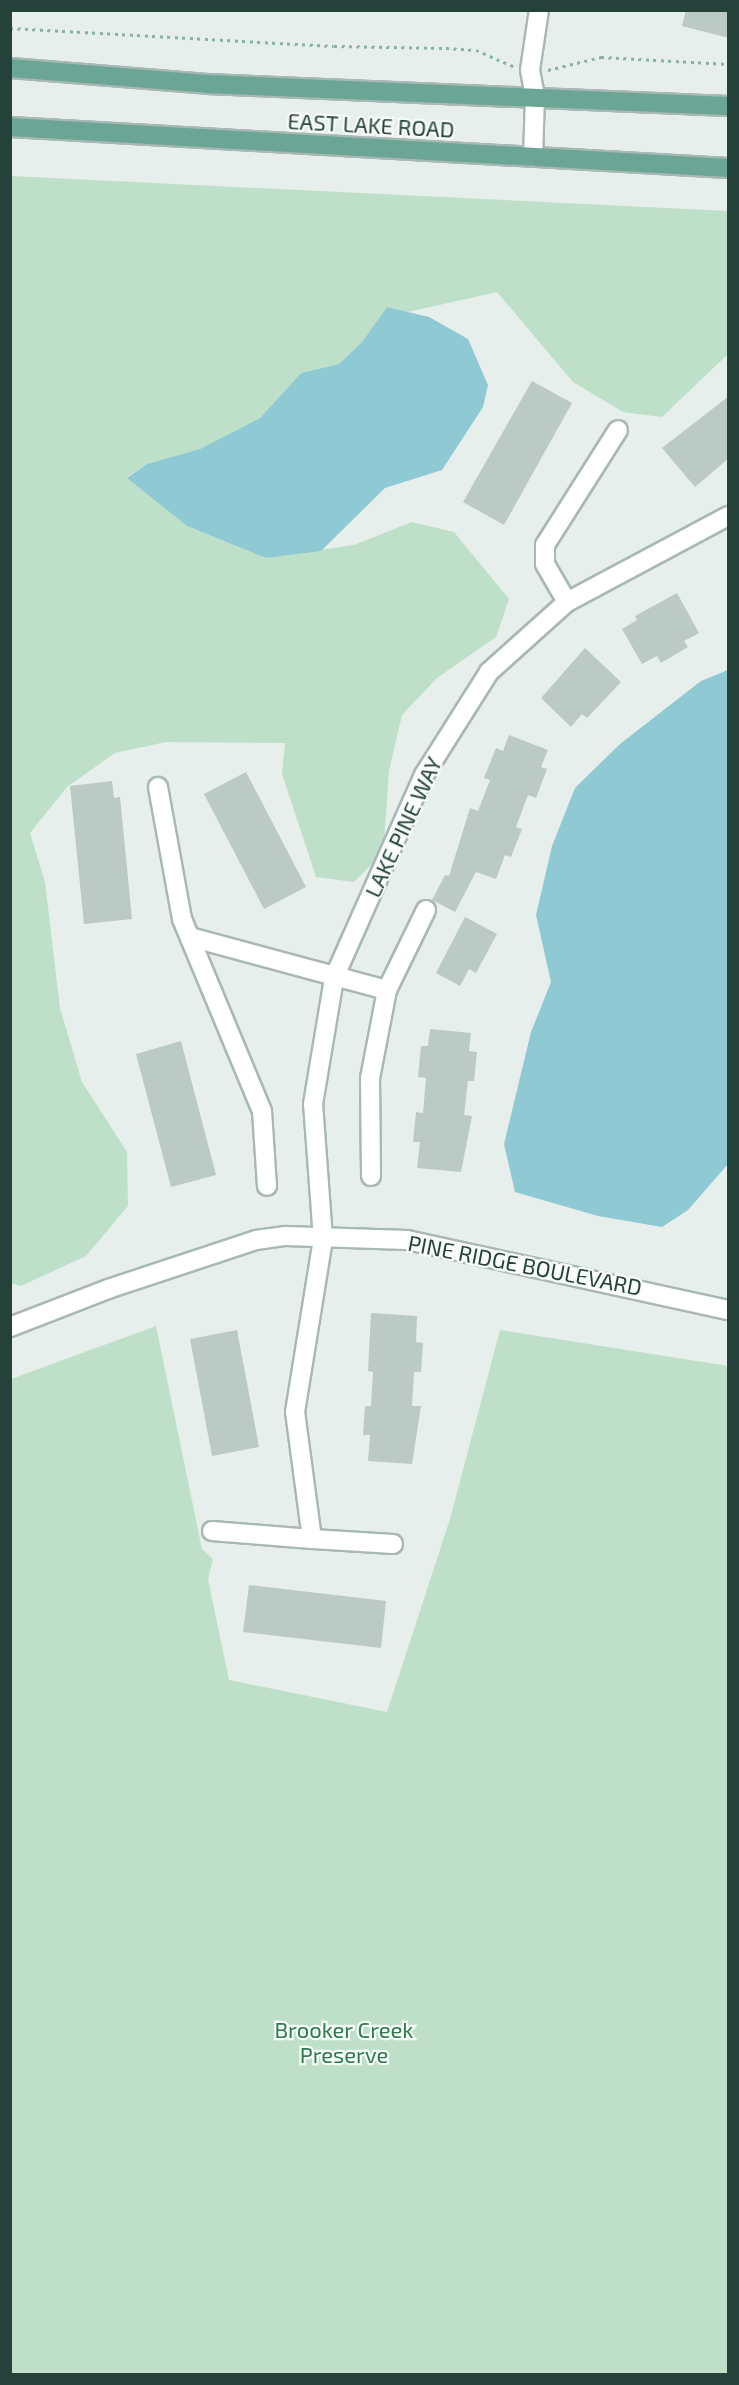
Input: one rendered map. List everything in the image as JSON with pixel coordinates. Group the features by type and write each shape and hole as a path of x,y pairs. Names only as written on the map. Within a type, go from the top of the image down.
{"main road":[{"name":"EAST LAKE ROAD","path":"10,68 207,84 535,96 729,106"},
{"name":"EAST LAKE ROAD","path":"10,127 729,168"}],"street":[{"path":"533,157 535,96 530,70 539,10"},
{"path":"567,602 545,564 546,544 618,430"},
{"name":"LAKE PINE WAY","path":"312,1539 296,1412 323,1239 313,1104 334,978 424,775 489,672 567,602 729,516"},
{"path":"158,787 182,919 262,1112 267,1186"},
{"path":"371,1176 369,1078 387,990 426,910"},
{"path":"190,937 334,978 387,990"},
{"name":"PINE RIDGE BOULEVARD","path":"10,1327 108,1289 256,1240 286,1236 418,1242 729,1310"},
{"path":"212,1531 393,1544"}],"path":[{"path":"10,28 334,46 476,50 530,70 601,57 729,64"}],"green space":[{"path":"11,176 728,211 728,354 662,417 623,412 573,382 497,292 408,312 387,307 362,342 339,364 301,373 260,418 200,449 147,464 127,477 187,526 266,558 354,545 412,522 454,532 509,599 496,637 437,678 402,715 389,771 384,841 376,860 354,882 316,877 282,774 285,743 166,742 115,753 67,787 30,833 45,882 60,1008 82,1082 127,1152 128,1206 86,1256 21,1286 11,1283"},
{"name":"Brooker Creek Preserve","path":"156,1326 202,1549 213,1559 208,1579 229,1680 387,1712 450,1519 500,1330 728,1366 728,2374 11,2374 11,1379"}],"water":[{"path":"387,307 429,317 468,339 488,385 483,407 442,470 385,488 321,551 266,558 187,526 127,478 147,464 200,449 260,418 301,373 339,364 362,342"},
{"path":"728,670 728,1164 688,1210 662,1227 598,1216 515,1192 504,1144 531,1032 551,982 536,915 552,846 575,788 620,744 701,681"}],"building":[{"path":"686,10 729,10 729,38 682,26"},
{"path":"532,381 572,403 504,525 463,502"},
{"path":"729,396 729,458 695,487 662,448"},
{"path":"677,593 699,633 684,641 688,647 661,663 657,656 642,664 622,629 637,620 635,616"},
{"path":"585,648 621,682 587,718 582,714 571,727 541,698"},
{"path":"509,735 548,750 541,767 547,769 536,798 528,795 516,827 522,829 511,857 505,855 496,879 476,872 455,912 432,900 445,875 449,876 470,808 478,811 490,780 484,778 496,748 503,751"},
{"path":"246,772 306,887 264,909 204,794"},
{"path":"112,781 114,798 120,797 132,919 84,924 70,786"},
{"path":"465,917 497,934 476,973 469,969 460,986 436,973"},
{"path":"430,1029 471,1033 469,1051 477,1052 474,1081 468,1081 464,1115 472,1116 461,1172 417,1168 420,1142 413,1142 416,1112 423,1113 426,1078 418,1077 421,1046 428,1046"},
{"path":"181,1041 216,1175 171,1187 136,1054"},
{"path":"371,1313 417,1316 416,1342 423,1343 421,1372 414,1372 412,1406 421,1406 412,1464 368,1461 370,1435 363,1435 365,1406 371,1406 373,1372 368,1371"},
{"path":"237,1330 259,1447 212,1456 190,1339"},
{"path":"249,1585 386,1601 381,1648 243,1632"}]}
